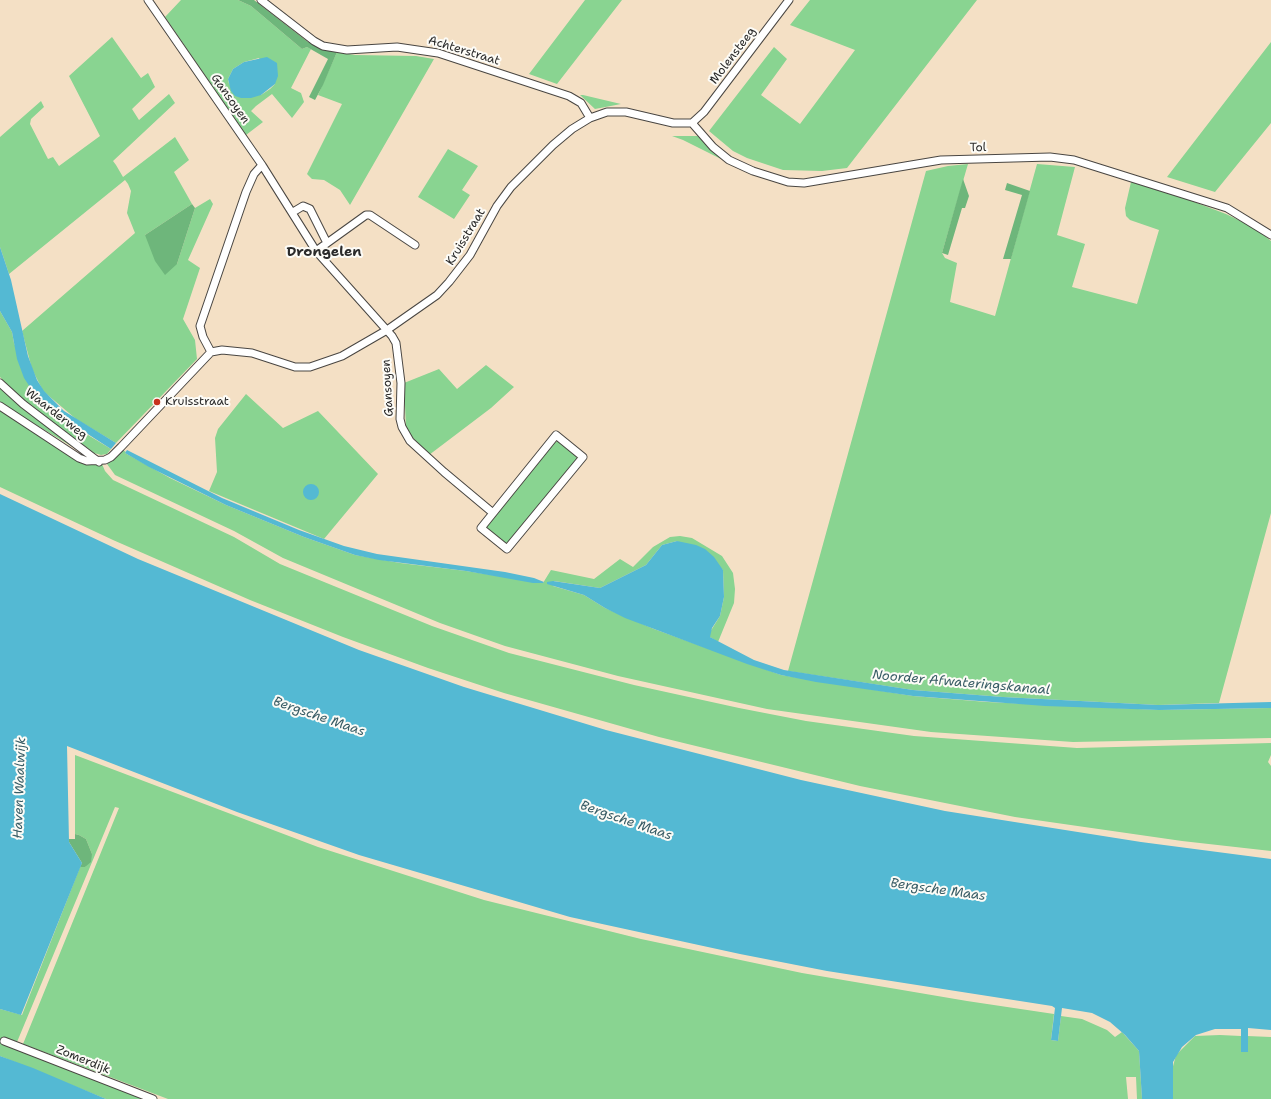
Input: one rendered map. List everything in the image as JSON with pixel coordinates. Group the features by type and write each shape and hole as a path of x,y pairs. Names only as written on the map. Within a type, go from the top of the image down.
{"street":[{"name":"Gansoyen","path":"148,0 262,165 293,212 316,251 387,330 396,343 401,383 400,419 404,433 410,441 444,472 493,513"},
{"name":"Achterstraat","path":"261,0 314,41 324,46 347,50 397,47 438,53 569,96 581,103 590,118"},
{"name":"Molensteeg","path":"692,123 704,112 790,0"},
{"name":"Kruisstraat","path":"211,352 222,350 252,352 295,367 310,367 342,356 387,330 436,295 449,282 470,255 497,206 512,187 553,145 572,129 590,118 606,112 626,112 673,123 692,123"},
{"name":"Tol","path":"692,123 713,147 729,160 753,171 788,182 804,183 941,160 1050,157 1074,160 1227,208 1271,235"},
{"path":"0,406 79,458 87,461 100,462 111,457 211,352 200,326 246,192 254,174 262,165"},
{"path":"293,212 303,206 310,209 326,243"},
{"path":"316,251 366,215 370,215 415,245"},
{"name":"Waarderweg","path":"0,383 23,404 100,462"},
{"path":"556,435 583,457 507,549 481,528 493,513 556,435"},
{"name":"Zomerdijk","path":"4,1041 153,1099"}],"green space":[{"path":"181,0 238,0 251,6 302,49 307,47 311,49 291,88 301,93 304,102 292,118 272,94 251,111 263,122 246,135 165,17","holes":["259,58 275,84 261,95 229,84 228,79 233,69 244,62"]},
{"path":"238,0 254,0 308,42 337,52 315,100 309,97 328,59 307,47 302,49 251,6"},
{"path":"585,0 622,0 557,84 529,74"},
{"path":"810,0 977,0 847,168 822,171 783,170 747,158 733,151 709,131 774,47 787,59 761,95 800,124 855,50 790,25"},
{"path":"112,37 141,78 148,73 155,87 132,109 139,120 169,94 175,103 113,161 123,177 175,137 189,160 174,172 192,204 145,235 177,264 195,208 210,199 213,204 188,260 200,268 183,319 195,340 197,359 116,443 76,419 43,391 32,369 22,331 135,233 127,213 131,191 128,184 125,180 9,274 0,247 0,137 41,101 44,107 31,119 30,124 48,159 53,157 59,166 100,136 69,76"},
{"path":"1271,42 1271,123 1215,192 1167,177"},
{"path":"337,52 355,55 416,56 434,59 350,205 340,190 324,180 312,179 307,174 342,104 318,95"},
{"path":"580,95 583,95 621,104 595,109"},
{"path":"672,136 698,136 721,159 683,140"},
{"path":"448,149 478,166 462,190 470,195 454,219 418,197"},
{"path":"968,164 942,253 945,258 957,263 950,302 995,316 1037,164 1075,167 1057,235 1085,244 1072,287 1137,304 1159,230 1130,220 1126,216 1125,208 1131,182 1176,195 1226,214 1255,228 1271,241 1271,513 1219,703 1158,705 1003,697 913,690 788,671 926,171 948,166"},
{"path":"963,179 969,196 965,208 962,208 948,255 942,253"},
{"path":"1007,183 1030,191 1011,259 1003,259 1022,195 1005,190"},
{"path":"192,204 195,208 177,264 165,275 155,261 145,235"},
{"path":"0,311 12,332 14,343 37,399 65,421 111,449 107,454 101,455 94,453 18,396 0,377"},
{"path":"486,365 514,387 491,408 429,455 411,436 406,428 404,383 439,369 457,389"},
{"path":"0,388 16,402 86,455 0,403"},
{"path":"246,394 283,428 318,411 378,474 324,539 209,491 217,472 215,438 218,429"},
{"path":"0,410 56,446 102,464 105,471 113,480 234,537 280,564 432,626 509,653 634,685 739,708 806,721 914,736 1077,748 1271,743 1271,755 1268,762 1271,766 1271,851 1182,841 1015,817 860,786 659,737 504,693 428,668 343,637 250,600 113,540 0,487"},
{"path":"558,441 577,456 576,461 508,543 503,542 488,530 486,526 554,443"},
{"path":"121,449 126,452 125,453 170,478 226,505 304,537 355,555 400,563 466,571 543,583 551,570 594,579 620,559 633,567 653,547 670,537 680,536 692,538 722,556 733,573 735,589 734,603 718,642 710,637 710,632 720,616 724,597 723,570 677,541 662,545 646,565 600,588 554,581 553,586 584,595 605,608 654,629 781,675 913,696 987,702 1159,710 1271,708 1271,738 1073,742 931,732 767,709 618,676 505,646 440,623 283,558 234,531 115,475 107,464"},
{"path":"75,755 318,847 484,900 641,939 802,973 1054,1014 1051,1040 1058,1041 1061,1016 1082,1019 1107,1030 1115,1037 1122,1032 1139,1051 1142,1099 1137,1099 1136,1077 1126,1077 1128,1099 168,1099 23,1044 119,808 115,807 17,1042 3,1037 2,1041 154,1099 106,1099 0,1056 0,1009 22,1015 80,867 85,867 92,854 86,839 75,834"},
{"path":"75,834 86,839 92,854 91,862 85,867 80,867 82,863 69,842 69,839 75,839"},
{"path":"1195,1036 1241,1036 1242,1052 1247,1052 1247,1036 1271,1037 1271,1099 1173,1099 1172,1070 1176,1055"}],"water":[{"path":"267,57 277,63 278,76 275,84 261,95 251,98 241,98 235,96 231,91 228,79 233,69 244,62"},
{"path":"0,247 11,280 28,356 37,380 44,391 64,411 116,443 111,449 52,411 38,399 24,378 17,359 12,332 0,311"},
{"path":"127,450 222,498 299,530 344,546 377,554 505,572 534,578 544,582 533,583 466,571 379,560 355,555 304,537 226,505 149,467 125,453"},
{"path":"311,484 318,489 319,492 314,499 311,500 304,495 303,492 308,485"},
{"path":"0,494 138,559 359,650 464,687 606,730 801,780 945,811 1141,842 1271,859 1271,1030 1248,1028 1248,1052 1241,1052 1241,1029 1215,1029 1196,1035 1182,1047 1173,1062 1173,1099 1142,1099 1139,1051 1125,1035 1110,1022 1092,1013 1062,1008 1058,1041 1051,1040 1055,1008 1052,1006 827,971 740,954 570,917 359,855 237,812 67,746 69,842 82,863 21,1015 0,1009"},
{"path":"677,541 696,545 705,549 714,557 723,570 724,597 720,616 712,628 710,637 754,660 784,670 913,690 1003,697 1158,705 1271,702 1271,708 1159,710 1045,706 913,696 816,682 781,675 747,664 625,618 584,595 547,584 547,582 553,581 600,588 646,565 662,545"},
{"path":"0,1056 33,1068 106,1099 0,1099"}],"place":[{"name":"Kruisstraat","path":"157,402"}],"district":[{"name":"Drongelen","path":"324,252"}],"water label":[{"name":"Noorder Afwateringskanaal","path":"961,683"},
{"name":"Bergsche Maas","path":"319,717"},
{"name":"Haven Waalwijk","path":"20,788"},
{"name":"Bergsche Maas","path":"626,821"},
{"name":"Bergsche Maas","path":"938,890"}]}
